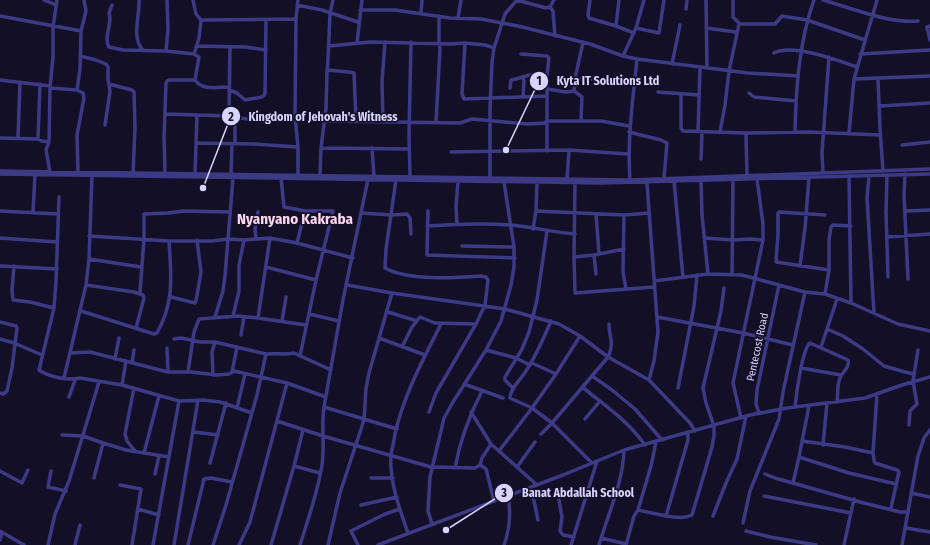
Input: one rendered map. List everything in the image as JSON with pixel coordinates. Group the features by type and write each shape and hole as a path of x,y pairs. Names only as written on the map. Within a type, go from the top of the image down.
{"street":[{"path":"44,0 56,5"},
{"path":"50,172 46,153 49,142 53,27 57,0"},
{"path":"77,90 80,69 81,31 86,11 84,0"},
{"path":"138,48 137,35 139,0"},
{"path":"166,51 168,29 167,0"},
{"path":"193,0 196,14 201,20 197,46 194,54"},
{"path":"298,0 296,19 295,116 298,147 298,176"},
{"path":"320,175 321,148 325,121 330,13 333,0"},
{"path":"357,43 358,22 362,0"},
{"path":"421,13 422,0"},
{"path":"458,18 461,0"},
{"path":"490,178 491,68 494,48 505,14 517,0 546,8 550,7"},
{"path":"550,7 554,0"},
{"path":"590,0 588,18 634,33"},
{"path":"616,26 619,0"},
{"path":"623,56 636,28 644,0"},
{"path":"636,28 659,33 664,0"},
{"path":"686,9 687,0"},
{"path":"706,0 707,68"},
{"path":"733,0 733,17 740,24 775,24 781,16 807,20 865,40"},
{"path":"795,132 798,76 807,20 814,0"},
{"path":"823,0 873,15 900,21 918,21"},
{"path":"849,134 854,80 860,54 877,0"},
{"path":"112,5 109,13 110,16 107,40 109,47 113,49 138,48 143,50 197,55 199,58 195,80"},
{"path":"297,5 358,22"},
{"path":"550,7 553,11 556,36"},
{"path":"360,10 395,10 450,18 481,19 583,42 623,56 637,59 700,68 798,76"},
{"path":"0,16 81,31"},
{"path":"436,122 440,49 439,16"},
{"path":"201,20 296,19"},
{"path":"166,174 164,138 167,81 195,80 198,84 206,87 229,88 245,100 265,96 266,20"},
{"path":"720,132 736,32 740,24"},
{"path":"672,64 680,25"},
{"path":"930,26 927,27 930,40"},
{"path":"706,28 736,32"},
{"path":"383,122 382,82 385,42"},
{"path":"329,46 357,43 411,42 451,44 465,43 485,45 494,48"},
{"path":"410,176 409,149 411,42"},
{"path":"574,92 575,79 583,42"},
{"path":"465,43 463,61 463,98 523,98 547,96"},
{"path":"197,46 245,47 266,50"},
{"path":"229,116 230,47"},
{"path":"774,53 779,50 802,51 857,67"},
{"path":"860,54 930,50"},
{"path":"521,54 548,57 546,122 547,151"},
{"path":"80,56 96,60 107,65 109,100 105,125"},
{"path":"823,173 823,133 829,58"},
{"path":"630,180 628,154 629,126 637,59"},
{"path":"700,68 699,95 701,159"},
{"path":"327,70 354,73 356,121"},
{"path":"510,88 510,80 523,78 532,74 547,76"},
{"path":"854,80 930,76"},
{"path":"523,78 523,98"},
{"path":"575,79 600,79 634,84"},
{"path":"878,79 883,171"},
{"path":"0,80 40,84 50,87 77,90 83,93 84,98 77,135 78,173"},
{"path":"18,138 20,82"},
{"path":"38,139 40,84"},
{"path":"109,84 132,90 134,92 135,128 133,174"},
{"path":"547,89 574,92 582,97 581,121"},
{"path":"658,92 699,95"},
{"path":"749,93 754,97 796,101"},
{"path":"681,94 681,128 683,131 746,133 795,132 880,135"},
{"path":"880,106 930,103"},
{"path":"165,114 229,116 247,119 295,116"},
{"path":"195,174 197,115"},
{"path":"215,317 224,284 230,212 235,117"},
{"path":"325,121 460,123 472,119 527,124 546,122 601,121 629,126"},
{"path":"629,132 661,140 667,144 664,178"},
{"path":"746,133 747,176"},
{"path":"0,138 38,139 49,142"},
{"path":"902,145 930,142"},
{"path":"196,143 298,147"},
{"path":"321,148 409,149"},
{"path":"372,148 374,176"},
{"path":"451,152 569,150 628,154"},
{"path":"566,179 569,150"},
{"path":"0,173 35,175 320,175 396,180 537,183 566,179 630,180 664,178 701,181 733,180 804,176 823,173 930,170"},
{"path":"0,173 50,172 92,175 195,174 282,178 368,178 374,176 410,176 490,178 575,183 646,183 747,176 804,176 809,178 930,174"},
{"path":"905,174 904,195 908,279"},
{"path":"33,212 35,175"},
{"path":"64,378 86,285 89,259 92,175"},
{"path":"887,175 888,277"},
{"path":"849,176 851,226 851,303"},
{"path":"868,176 867,198 870,269 874,313"},
{"path":"282,178 284,207 305,211 333,211 308,314 300,356"},
{"path":"300,545 320,473 323,456 322,421 324,407 339,321 368,178"},
{"path":"800,266 809,178"},
{"path":"713,516 737,459 744,417 732,383 762,240 763,224 757,179"},
{"path":"396,180 386,249 385,268 399,273 422,276 486,277 488,280 485,305 476,324 436,393 429,412"},
{"path":"674,180 683,277"},
{"path":"732,275 733,180"},
{"path":"457,224 456,207 458,181"},
{"path":"701,181 704,238 708,274"},
{"path":"432,524 428,511 431,467 444,418 486,350 501,321 514,275 514,247 504,182"},
{"path":"533,229 536,211 537,183"},
{"path":"575,183 575,293 654,287"},
{"path":"646,183 658,332 657,346 649,380"},
{"path":"59,197 54,308 39,370 44,373 75,380 80,378 122,385 179,401 212,400 226,403 252,413"},
{"path":"905,211 930,210"},
{"path":"0,211 58,214"},
{"path":"140,293 144,239 144,214 184,211 230,212"},
{"path":"297,242 305,211"},
{"path":"428,211 426,255 515,258"},
{"path":"536,211 624,215 649,213"},
{"path":"825,215 782,211 778,214 776,262 829,270"},
{"path":"256,239 255,229 258,212"},
{"path":"361,213 409,215 411,234"},
{"path":"596,214 599,254"},
{"path":"624,215 623,272 626,289"},
{"path":"428,226 457,224 510,225 575,234"},
{"path":"825,294 829,270 829,240 831,227 833,225 851,226"},
{"path":"513,388 504,380 504,377 527,336 533,318 547,231"},
{"path":"887,237 930,234"},
{"path":"89,236 169,241 212,241 270,238 297,242 353,258"},
{"path":"0,238 57,242"},
{"path":"258,318 270,238"},
{"path":"704,238 762,240"},
{"path":"171,297 195,303 196,301 201,272 197,240"},
{"path":"233,316 239,291 239,265 244,240"},
{"path":"81,311 154,334 157,332 166,314 171,297 169,241"},
{"path":"462,246 514,247"},
{"path":"574,257 624,249"},
{"path":"594,255 596,274"},
{"path":"89,259 141,266"},
{"path":"0,266 56,269"},
{"path":"14,266 12,290 13,300 30,302 54,308"},
{"path":"266,267 316,280"},
{"path":"654,281 708,274 742,275 805,292 825,294 851,303 898,324 930,331"},
{"path":"678,388 697,289 697,275"},
{"path":"86,285 140,293 144,297 136,328"},
{"path":"347,285 392,293 485,305 551,322 580,336 608,357 649,380 690,422 695,431"},
{"name":"Pentecost Road","path":"759,413 756,404 756,393 779,286"},
{"path":"638,510 676,518 692,515 714,436 714,426 706,403 703,388 717,328 724,288"},
{"path":"743,523 750,491 779,419 783,392 805,292"},
{"path":"328,545 340,493 364,420 367,381 388,312 392,293"},
{"path":"282,321 286,297"},
{"path":"821,347 837,299"},
{"path":"388,312 416,321"},
{"path":"308,314 339,321"},
{"path":"188,372 192,340 199,319 233,316 306,325"},
{"path":"241,335 244,317"},
{"path":"402,347 416,321 420,317 441,324 476,324"},
{"path":"657,317 743,333 793,345"},
{"path":"0,322 16,326 12,368 7,391 3,394 0,393"},
{"path":"551,322 531,364 513,388 510,398 532,408 552,424 592,463"},
{"path":"408,533 400,509 393,478 391,456 407,392 441,324"},
{"path":"541,434 552,424 608,357 612,344 612,339 609,333 609,324"},
{"path":"827,329 843,336 863,349 884,366 914,374"},
{"path":"499,451 556,374 580,336"},
{"path":"115,359 119,338"},
{"path":"174,339 181,338 200,342 215,342 266,354 287,354 294,352 331,370"},
{"path":"379,338 426,355"},
{"path":"0,339 14,343 42,355"},
{"path":"213,374 212,352 215,342"},
{"path":"795,408 802,368 808,345 810,343 848,360 849,364 840,378 837,402"},
{"path":"232,372 237,347"},
{"path":"167,348 168,372"},
{"path":"132,363 134,350"},
{"path":"486,350 516,358 556,374"},
{"path":"909,425 910,411 917,404 913,381 918,350"},
{"path":"70,353 90,352 168,372 213,374 225,374 232,372 245,374 287,383 326,397"},
{"path":"213,545 252,413 266,354"},
{"path":"122,385 126,361"},
{"path":"802,368 841,375"},
{"path":"237,408 245,374"},
{"path":"592,376 635,409 662,440"},
{"path":"380,545 408,533 531,488 624,450 759,413 865,398 913,381 930,377"},
{"path":"69,397 75,380"},
{"path":"48,545 56,514 66,491 99,382"},
{"path":"239,545 250,522 287,383"},
{"path":"464,384 503,398"},
{"path":"582,387 617,413 633,429 645,445"},
{"path":"134,388 125,434 128,441 136,451"},
{"path":"455,468 462,435 471,412 482,391"},
{"path":"877,394 873,453 874,460 875,463 898,470 899,474 891,508"},
{"path":"144,453 159,396"},
{"path":"174,545 194,432 198,400"},
{"path":"153,545 179,401"},
{"path":"585,419 600,401"},
{"path":"210,463 226,403"},
{"path":"823,445 828,403"},
{"path":"793,482 809,406"},
{"path":"324,407 397,429"},
{"path":"471,412 491,444 537,485"},
{"path":"277,421 323,436 431,467 472,468 480,465"},
{"path":"271,545 303,430"},
{"path":"902,545 918,456 924,438 930,430"},
{"path":"194,432 218,435"},
{"path":"666,516 688,440 688,432"},
{"path":"62,434 83,436 103,443 144,453 169,457"},
{"path":"802,441 873,453"},
{"path":"517,467 535,442"},
{"path":"601,538 626,544 651,466 656,442"},
{"path":"94,478 103,443"},
{"path":"480,465 482,458 491,444"},
{"path":"599,545 616,493 623,466 624,450"},
{"path":"155,474 159,456"},
{"path":"799,457 849,473 896,484"},
{"path":"572,545 598,461"},
{"path":"480,465 486,469 494,501"},
{"path":"294,466 320,473"},
{"path":"0,473 22,483 28,470"},
{"path":"51,471 48,487 66,491"},
{"path":"765,474 891,508 900,512 908,512"},
{"path":"188,545 204,479 211,478 232,482"},
{"path":"371,478 393,478"},
{"path":"120,485 141,490 132,545"},
{"path":"531,488 538,520"},
{"path":"557,489 562,517 560,531 563,535 574,537"},
{"path":"911,493 930,497"},
{"path":"361,505 397,496"},
{"path":"504,545 509,525 510,507 508,496"},
{"path":"764,496 851,513"},
{"path":"844,545 854,499"},
{"path":"138,509 159,515"},
{"path":"358,545 351,531 385,514 400,509"},
{"path":"75,545 80,525"},
{"path":"906,528 930,532"},
{"path":"746,531 814,545"},
{"path":"0,540 1,532 24,545"},
{"path":"786,545 787,540"}],"place":[{"name":"Kyta IT Solutions Ltd","path":"506,150"},
{"name":"Kingdom of Jehovah's Witness","path":"203,188"},
{"name":"Banat Abdallah School","path":"446,530"}],"district":[{"name":"Nyanyano Kakraba","path":"295,219"}]}
